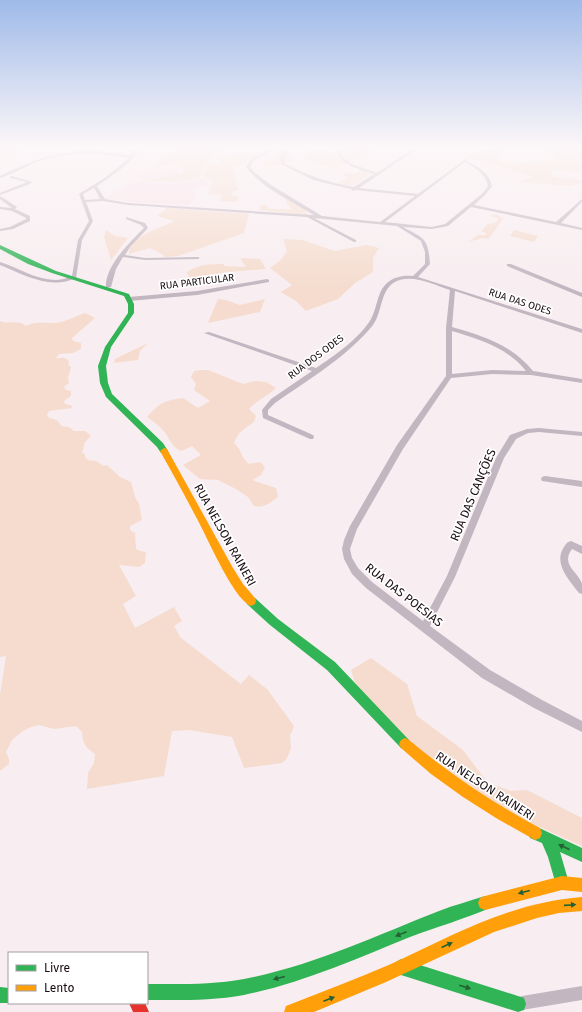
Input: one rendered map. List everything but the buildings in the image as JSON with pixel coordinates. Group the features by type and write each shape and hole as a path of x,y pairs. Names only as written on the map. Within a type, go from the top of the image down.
{"main road":[{"path":"0,247 32,264 72,278 123,292 129,299"},
{"name":"RUA NELSON RAINERI","path":"129,299 131,304 131,313 108,347 104,358 102,366 104,383 109,395 144,427 160,445 182,481 225,563 245,595 274,622 331,666 395,735 426,763 446,778 508,818 547,839 582,855"},
{"path":"547,839 555,856 562,883"},
{"path":"148,992 190,992 243,987 332,962 435,920 501,898 562,883 582,885"},
{"path":"292,1012 332,998 448,945 530,912 551,906 582,904"},
{"path":"401,967 518,1004"}],"street":[{"path":"0,263 48,281 61,282 72,278 76,274 80,240 91,221 81,194"},
{"path":"100,194 104,200"},
{"path":"285,194 321,217"},
{"path":"409,194 419,195"},
{"path":"83,201 104,200 135,204 321,217 427,228 443,226 484,194"},
{"path":"381,223 419,195"},
{"path":"0,197 15,208 13,210"},
{"path":"85,206 104,200"},
{"path":"557,224 582,200"},
{"path":"470,205 582,229"},
{"path":"0,208 13,210 28,217 28,220 11,228 0,230"},
{"path":"306,216 354,241"},
{"path":"108,287 113,270 133,241 146,228 142,224 128,218"},
{"path":"397,224 424,242 428,264 415,277"},
{"path":"123,256 145,260 198,258"},
{"path":"509,265 582,295"},
{"name":"RUA DOS ODES","path":"310,437 265,416 264,413 267,406 343,351 372,322 380,306 386,286 399,278 415,277 453,289"},
{"name":"RUA PARTICULAR","path":"129,299 197,293 267,281"},
{"path":"453,289 449,328 449,376 492,372 531,373 582,381"},
{"name":"RUA DAS ODES","path":"453,289 582,331"},
{"path":"449,328 482,339 507,350 524,362 531,373"},
{"path":"207,333 316,370"},
{"name":"RUA DAS POESIAS","path":"449,376 400,447 353,528 346,549 348,559 355,571 369,585 425,626 486,674 582,727"},
{"name":"RUA DAS CANÇÕES","path":"425,626 451,577 500,458 513,437 527,431 539,430 582,434"},
{"path":"545,479 582,484"},
{"path":"582,550 571,544 564,553 566,566 582,590"},
{"path":"498,1012 518,1004 582,993"}],"shaded area":[{"path":"112,194 195,194 196,196 189,205 133,202 106,198"},
{"path":"211,194 232,194 232,196 239,197 236,202 220,201 222,195"},
{"path":"288,198 306,211 307,215 259,210 260,205 265,205 270,209 292,209 286,203"},
{"path":"167,208 249,214 244,233 178,256 166,257 150,248 129,254 129,249 139,238 174,221 157,216"},
{"path":"492,214 498,215 503,219 490,237 488,239 483,238 468,242 478,235 486,235 486,233 481,231 488,224 495,223 499,219 491,216"},
{"path":"106,230 115,236 128,238 111,260 104,237"},
{"path":"514,230 538,236 534,242 510,236"},
{"path":"283,239 302,240 335,251 366,245 379,248 373,258 373,272 355,283 338,299 306,311 296,301 281,292 292,285 270,268 281,260 287,251"},
{"path":"240,258 260,259 266,269 227,272 190,278 187,272 196,267 209,264 224,264 224,266 246,267"},
{"path":"218,299 240,305 265,299 260,312 208,323"},
{"path":"85,313 95,318 72,338 73,341 81,343 81,349 73,353 59,354 56,358 68,360 68,365 71,367 68,378 69,383 64,387 66,390 71,391 71,396 64,401 65,404 71,405 72,408 49,411 47,415 49,418 58,421 61,426 69,427 74,431 85,431 91,436 85,442 82,453 85,454 85,457 88,460 96,461 104,466 107,465 120,477 131,482 135,497 139,504 142,520 130,526 130,530 135,533 136,549 146,552 145,563 139,567 119,565 136,596 123,604 135,628 174,607 182,621 174,626 181,638 241,684 249,675 267,689 294,726 290,736 291,748 287,758 282,763 244,768 232,737 189,730 172,731 164,776 87,789 88,773 94,763 95,754 85,745 82,732 76,726 54,729 39,725 23,731 12,740 6,752 9,759 9,764 0,771 0,695 6,656 0,657 0,321 17,322 26,326 35,323 61,322"},
{"path":"148,343 140,351 138,360 114,363 115,359"},
{"path":"208,370 243,384 255,381 266,382 276,388 249,409 256,416 254,422 240,433 234,443 249,464 260,462 265,467 261,475 252,480 276,488 278,497 267,504 254,506 248,497 218,480 200,479 183,465 201,455 192,446 181,451 176,448 162,429 147,417 159,405 171,400 183,398 198,408 210,401 194,390 196,384 191,377 194,371"},
{"path":"371,658 407,684 417,716 463,750 487,782 511,791 527,790 582,818 582,846 509,813 409,742 355,683 351,670"}],"traffic: fast":[{"path":"0,247 46,269 127,295 131,304 131,313 108,347 102,366 104,383 109,395 160,445 164,451"},
{"path":"251,601 274,622 331,666 405,744"},
{"path":"535,833 582,855"},
{"path":"547,839 555,856 562,883"},
{"path":"148,992 196,992 220,990 244,987 269,981 316,966 363,949 439,918 485,903"},
{"path":"401,967 518,1004"},
{"path":"0,995 8,996"}],"traffic: slow":[{"path":"164,451 195,505 229,571 239,587 251,601"},
{"path":"405,744 435,769 467,792 535,833"},
{"path":"485,903 562,883 582,885"},
{"path":"292,1012 366,983 493,924 537,910 582,904"}],"traffic: jam":[{"path":"137,1004 141,1012"}]}
